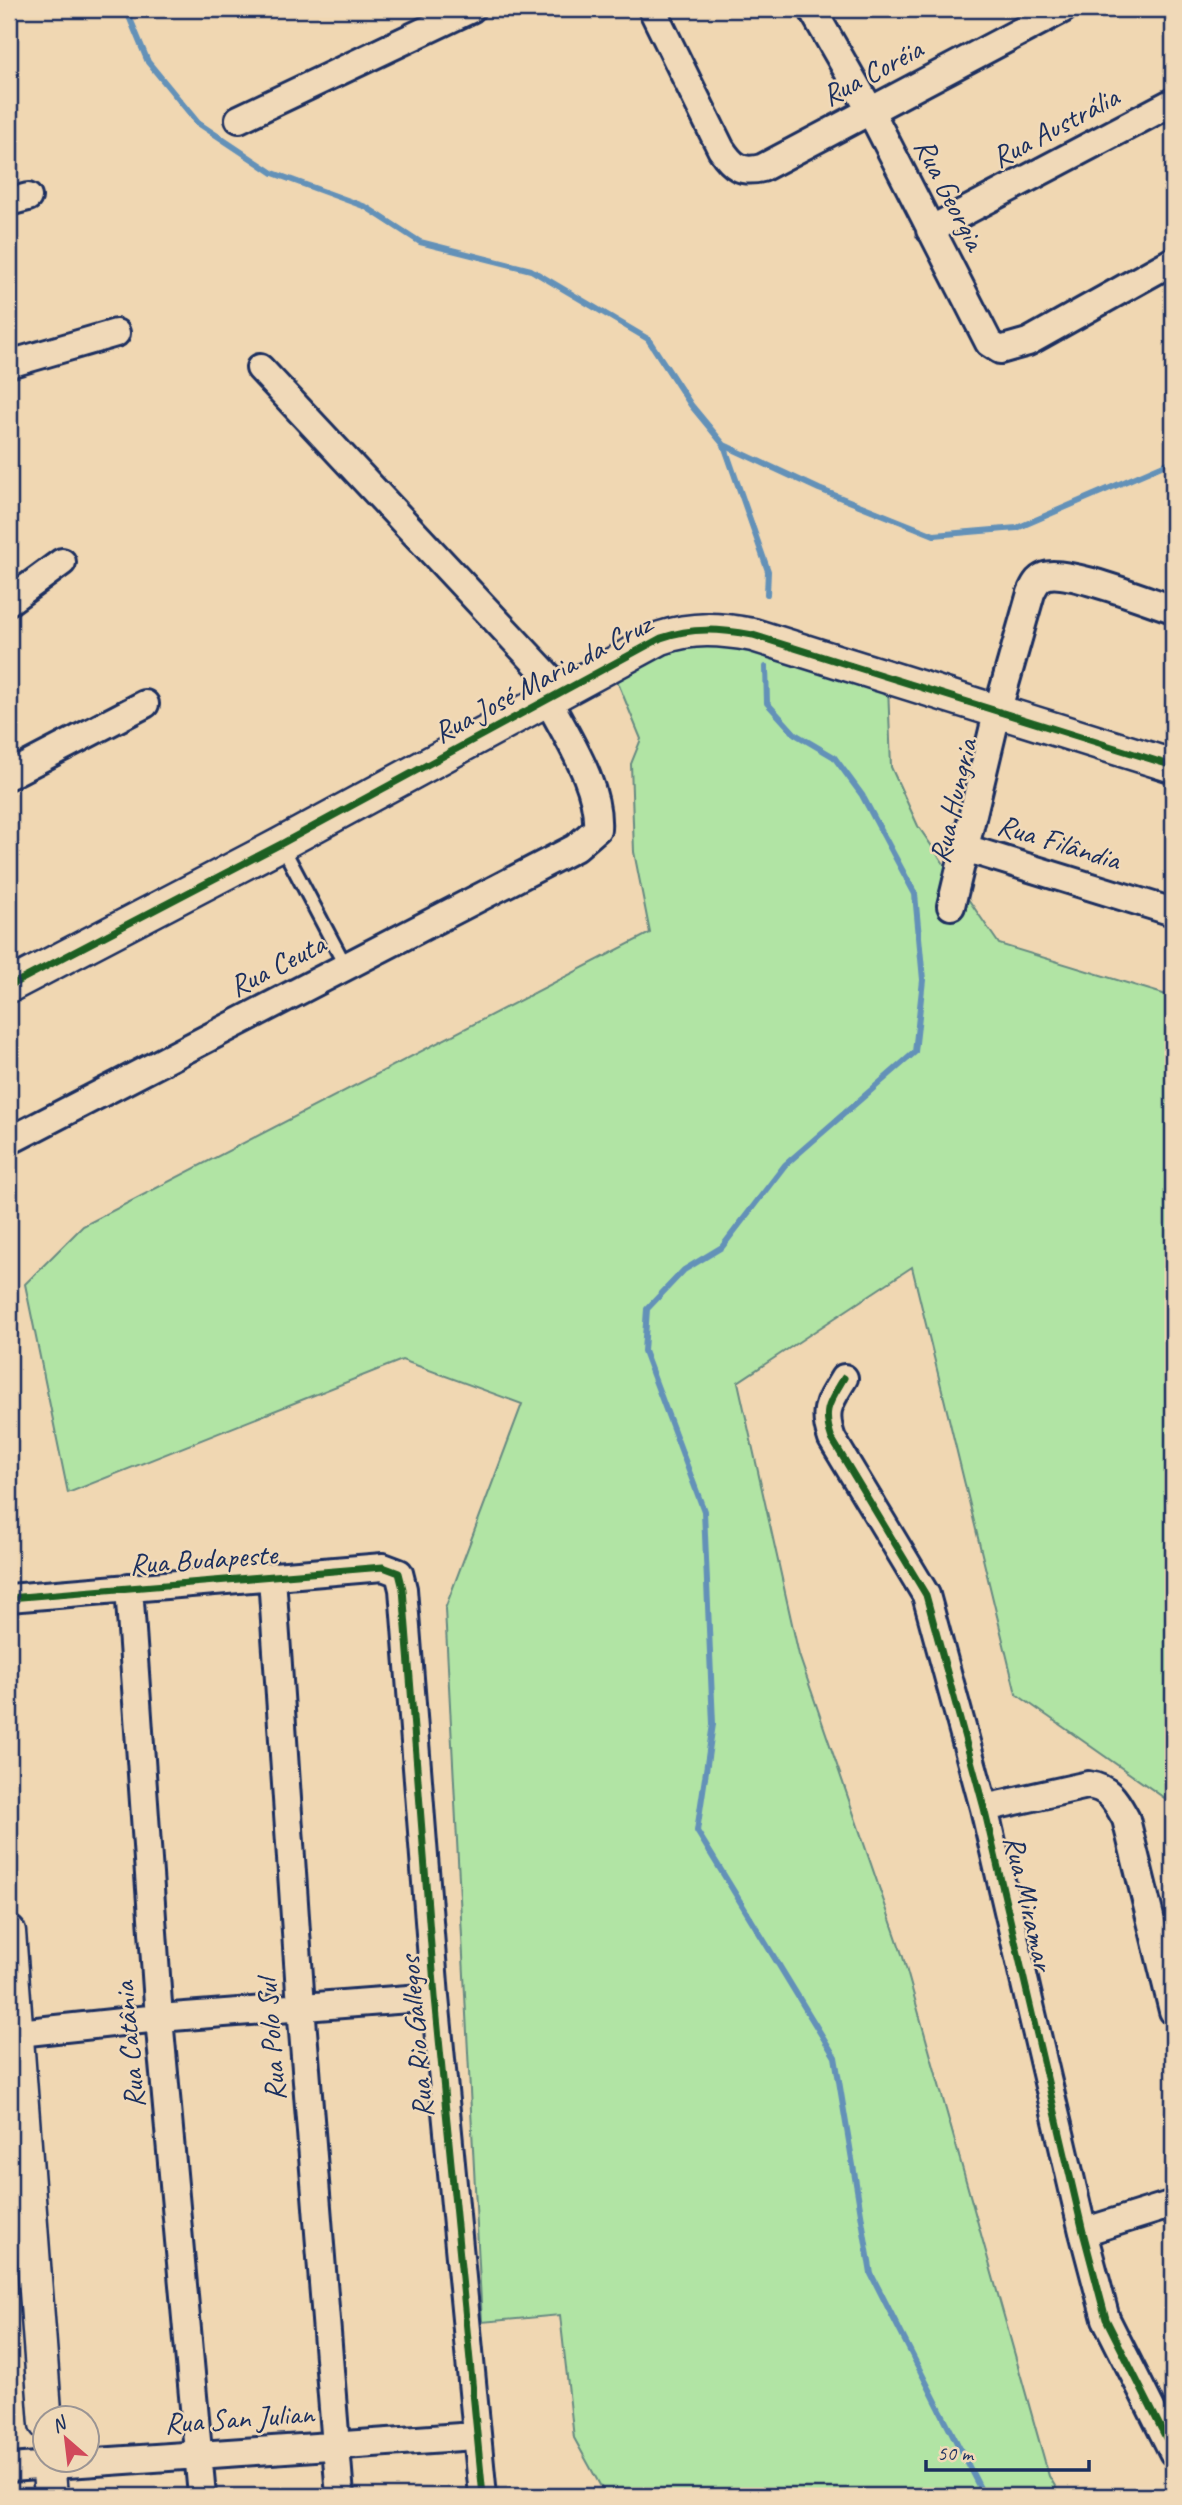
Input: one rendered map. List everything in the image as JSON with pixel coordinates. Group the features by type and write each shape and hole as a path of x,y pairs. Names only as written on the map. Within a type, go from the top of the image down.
{"street":[{"path":"239,119 471,9"},
{"name":"Rua Coréia","path":"652,9 700,109 732,165 746,172 762,168 1063,9"},
{"name":"Rua Georgia","path":"812,9 870,110 989,343 1000,350 1011,349 1173,261"},
{"name":"Rua Austrália","path":"930,230 1173,102"},
{"path":"9,364 116,333"},
{"path":"260,368 555,696"},
{"path":"9,601 62,562"},
{"name":"Rua Hungria","path":"951,906 998,709 1031,593 1038,580 1046,575 1075,577 1173,609"},
{"name":"Rua José Maria da Cruz","path":"9,986 281,844 661,638 681,631 703,628 753,635 998,709 1173,766"},
{"name":"Rua Ceuta","path":"9,1141 575,848 597,829 598,811 555,696"},
{"path":"9,775 145,704"},
{"name":"Rua Filândia","path":"965,848 1173,912"},
{"name":"Rua Miramar","path":"844,1378 827,1406 826,1422 832,1439 926,1595 984,1808 1083,2232 1106,2319 1173,2452"},
{"name":"Rua Budapeste","path":"9,1598 383,1567 399,1573"},
{"name":"Rua Rio Gallegos","path":"399,1573 403,1589 435,1997 475,2436 482,2484 493,2496"},
{"name":"Rua Polo Sul","path":"272,1577 301,2007 340,2496"},
{"name":"Rua Catânia","path":"129,1587 159,2018 202,2496"},
{"path":"984,1808 1088,1785 1102,1787 1114,1798 1126,1819 1173,2011"},
{"path":"9,1932 18,2171 44,2404"},
{"path":"14,2034 159,2018 435,1997"},
{"path":"1083,2232 1173,2204"},
{"name":"Rua San Julian","path":"102,2467 200,2454 475,2436"},
{"name":"Rua San Julian","path":"9,2468 32,2471"}],"lane":[{"path":"281,844 346,967"}],"green space":[{"path":"706,637 888,685 891,767 918,826 999,944 1173,997 1173,1804 1016,1694 912,1267 738,1382 799,1655 903,1957 1049,2476 1061,2496 606,2496 574,2438 560,2315 482,2322 445,1609 522,1404 402,1360 68,1493 25,1284 83,1226 650,933 634,852 631,764 641,739 616,678 636,662"}],"waterway":[{"path":"126,9 148,62 198,123 273,173 366,207 420,242 531,270 648,339 691,405 724,445 768,571 767,594"},
{"path":"724,445 819,489 934,535 1017,528 1173,461"},
{"path":"766,667 767,703 795,734 834,757 862,795 915,894 923,980 915,1052 785,1165 722,1247 684,1270 647,1309 644,1351 704,1511 713,1724 697,1831 835,2057 871,2274 984,2496"}],"cycle path":[{"path":"9,986 281,844 661,638 684,632 718,630 753,635 1173,766"},
{"path":"844,1378 834,1394 827,1414 832,1439 926,1595 984,1808 1083,2232 1106,2319 1173,2452"},
{"path":"9,1598 383,1567 399,1573 403,1589 435,1997 483,2496"}]}
